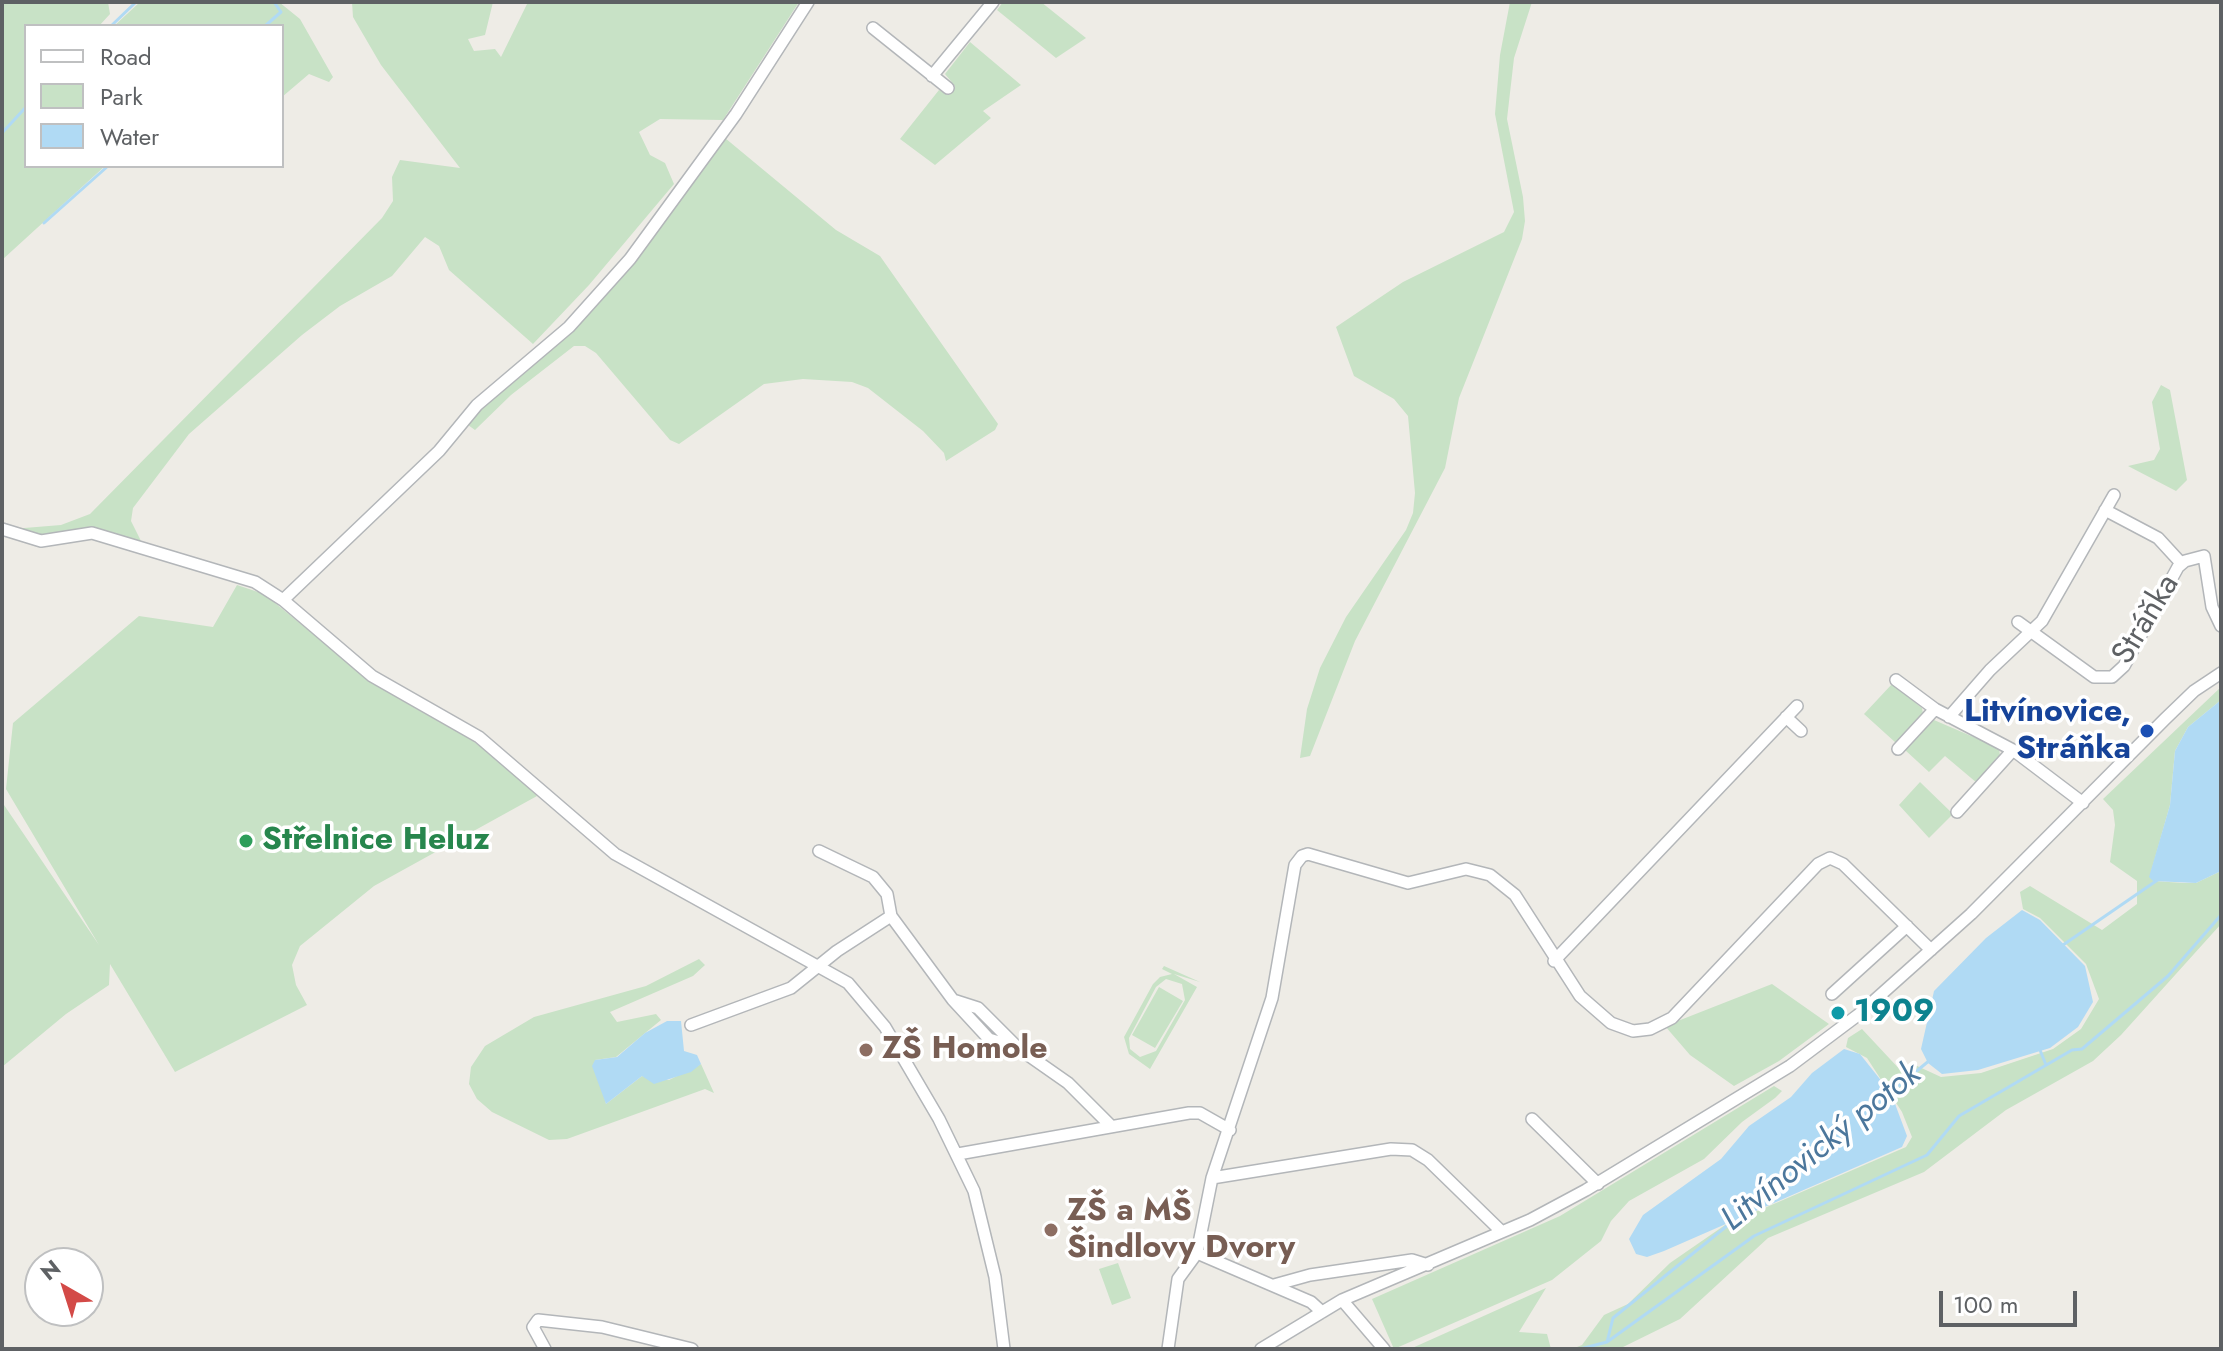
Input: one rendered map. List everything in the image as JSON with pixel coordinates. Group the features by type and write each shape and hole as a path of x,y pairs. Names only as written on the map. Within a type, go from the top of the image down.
{"street":[{"path":"283,600 439,451 477,405 569,327 630,259 736,114 808,2"},
{"path":"932,76 993,2"},
{"path":"873,28 948,88"},
{"path":"1949,717 1990,670 2047,614 2114,495"},
{"path":"2105,510 2158,538 2181,563"},
{"path":"2,529 41,541 92,533 237,575 283,600 372,676 479,737 615,854 819,964 848,983 875,1012 958,1154 984,1222 1004,1349"},
{"name":"Stráňka","path":"2018,622 2094,677 2112,677 2124,666 2181,563 2204,556 2212,607 2221,626"},
{"path":"1261,1349 1342,1300 1502,1232 1598,1184 1790,1066 1858,1015 1931,950 2194,691 2221,673"},
{"path":"1896,680 1935,709 2013,750 2083,803"},
{"path":"1554,961 1797,706"},
{"path":"1898,749 1935,709"},
{"path":"1786,717 1801,731"},
{"path":"1957,812 2013,750"},
{"path":"819,851 873,877 887,894 891,916 953,1000 978,1008 1018,1048 1068,1083 1111,1126"},
{"path":"1168,1349 1178,1279 1197,1253 1212,1178 1272,998 1295,865 1302,856 1308,854 1408,883 1466,869 1490,875 1515,895 1554,961 1580,996 1611,1023 1633,1031 1650,1029 1672,1018 1687,1005 1818,864 1830,858 1843,864 1931,950"},
{"path":"691,1025 791,988 819,964 891,916"},
{"path":"1832,994 1907,926"},
{"path":"958,1154 1189,1113 1200,1113 1230,1130"},
{"path":"1532,1119 1598,1184"},
{"path":"1212,1178 1391,1149 1412,1150 1428,1160 1502,1232"},
{"path":"1197,1253 1311,1302 1322,1312"},
{"path":"1274,1285 1310,1275 1412,1260 1428,1265"},
{"path":"1342,1300 1384,1349"},
{"path":"545,1349 533,1327 538,1320 602,1327 692,1349"}],"green space":[{"path":"2,2 108,2 110,14 101,24 24,24 24,168 103,168 2,260"},
{"path":"140,2 279,2 300,19 333,77 329,82 309,74 284,95 284,24 116,24"},
{"path":"352,2 493,2 485,35 468,39 474,51 495,49 501,57 528,2 799,2 723,120 660,119 639,132 650,155 665,163 674,184 589,285 533,344 449,270 439,246 425,237 392,276 340,306 302,335 189,434 133,508 131,521 141,541 96,530 48,536 12,529 61,525 90,514 382,218 393,201 392,177 400,160 460,168 381,65 353,17"},
{"path":"1003,2 1041,2 1086,38 1056,58 997,10"},
{"path":"1510,2 1532,2 1514,58 1507,119 1523,197 1525,221 1522,239 1459,398 1445,468 1355,641 1310,756 1300,758 1307,709 1320,668 1346,617 1406,530 1413,513 1415,493 1408,416 1394,399 1354,376 1336,327 1403,282 1504,232 1514,212 1495,114 1500,55"},
{"path":"970,42 1021,85 983,111 991,118 935,165 900,139 939,90 948,95 952,93 955,86 945,74"},
{"path":"725,138 836,230 880,256 998,424 995,430 946,461 944,453 923,431 868,388 852,382 803,379 764,384 679,444 670,440 596,353 585,346 574,346 511,395 475,430 468,425 488,402 598,302 641,255"},
{"path":"2161,385 2170,390 2187,480 2176,491 2128,466 2154,460 2160,449 2152,402"},
{"name":"Střelnice Heluz","path":"237,585 264,594 361,673 465,735 517,774 537,796 374,886 300,946 292,965 296,985 307,1005 175,1072 110,964 109,985 66,1014 2,1067 2,802 99,945 6,789 13,723 139,616 213,627"},
{"path":"1892,684 1922,708 1923,714 1896,743 1864,714"},
{"path":"2221,687 2221,700 2188,727 2175,751 2170,805 2151,872 2154,881 2196,883 2221,871 2221,924 2121,1035 2093,1061 2006,1110 1924,1172 1768,1238 1680,1319 1619,1349 1572,1349 1582,1345 1604,1315 1628,1304 1670,1263 1725,1225 1906,1147 1912,1137 1902,1112 1867,1058 1846,1047 1848,1038 1862,1029 1904,1074 1915,1065 1941,1077 1981,1073 2053,1049 2081,1029 2099,999 2086,964 2040,918 2023,909 2020,892 2030,886 2102,930 2137,904 2137,881 2110,862 2115,825 2113,810 2103,799"},
{"path":"1934,720 1999,748 2000,756 1977,783 1945,756 1929,772 1905,750"},
{"path":"1920,782 1953,814 1929,838 1899,805"},
{"path":"699,959 705,965 693,976 610,1012 617,1022 656,1014 661,1020 616,1057 595,1060 606,1104 642,1076 669,1080 701,1064 714,1093 705,1089 567,1139 549,1140 492,1112 477,1099 469,1084 471,1067 485,1046 534,1017 646,986"},
{"path":"1164,966 1200,982 1174,974 1197,987 1150,1069 1129,1054 1124,1037 1153,984 1160,977 1172,974 1162,969","holes":["1166,979 1182,984 1185,1000 1156,1051 1140,1057 1130,1049 1129,1038 1156,987"]},
{"path":"1772,984 1829,1024 1779,1061 1734,1086 1690,1055 1665,1026"},
{"path":"1159,987 1183,1001 1155,1048 1132,1035"},
{"path":"1774,1086 1782,1091 1775,1098 1742,1122 1704,1159 1629,1201 1611,1221 1601,1241 1552,1280 1394,1349 1372,1299 1560,1216"},
{"path":"1118,1263 1131,1298 1112,1305 1099,1269"},
{"path":"1546,1288 1519,1332 1547,1334 1551,1349 1410,1349"}],"water":[{"path":"2221,700 2221,871 2196,883 2153,881 2149,877 2170,805 2175,751 2188,727"},
{"path":"2022,910 2040,920 2085,966 2093,1002 2078,1027 2050,1048 1978,1070 1942,1074 1928,1063 1921,1049 1934,991 1986,938"},
{"path":"667,1021 681,1021 684,1051 697,1055 701,1064 691,1072 654,1084 642,1076 606,1104 592,1066 595,1060 617,1057 645,1033"},
{"path":"1844,1049 1860,1054 1891,1093 1907,1136 1902,1147 1664,1251 1647,1257 1636,1254 1629,1239 1643,1215 1721,1159 1749,1126 1791,1097 1812,1073"}],"waterway":[{"path":"113,24 136,2"},
{"path":"267,24 281,12 274,2"},
{"path":"2,133 24,109"},
{"path":"44,223 106,168"},
{"name":"Litvínovický potok","path":"2063,945 2159,879"},
{"path":"1607,1342 1754,1236 1927,1155 1959,1116 2072,1050 2082,1049 2168,976 2221,915"},
{"path":"2040,1050 2046,1065"},
{"name":"Litvínovický potok","path":"1890,1093 1930,1060"},
{"name":"Litvínovický potok","path":"1580,1349 1607,1342 1613,1318 1738,1217"}],"place":[{"name":"Litvínovice, Stráňka","path":"2147,731"},
{"name":"Střelnice Heluz","path":"246,841"},
{"name":"1909","path":"1838,1013"},
{"name":"ZŠ Homole","path":"866,1050"},
{"name":"ZŠ a MŠ Šindlovy Dvory","path":"1051,1230"}]}
